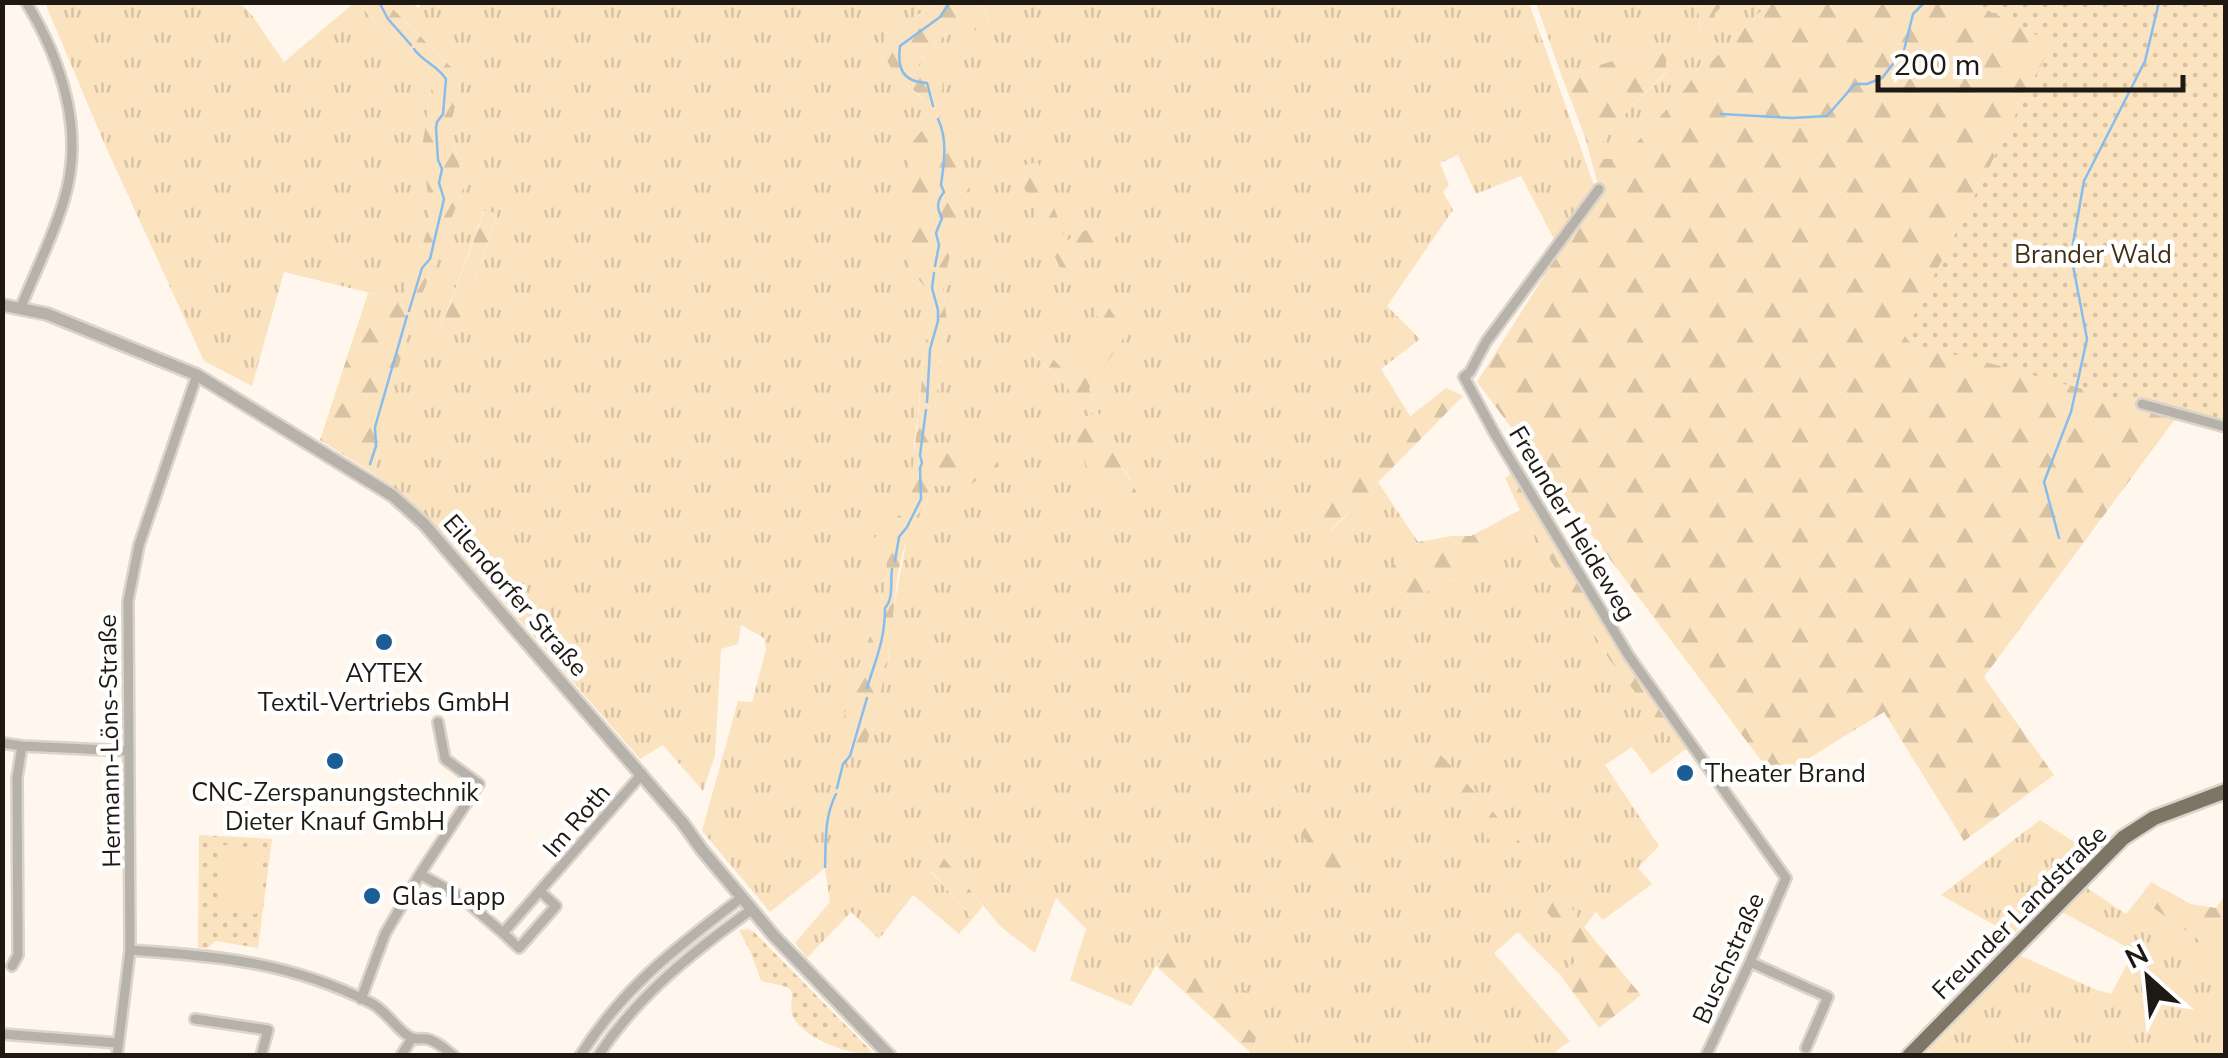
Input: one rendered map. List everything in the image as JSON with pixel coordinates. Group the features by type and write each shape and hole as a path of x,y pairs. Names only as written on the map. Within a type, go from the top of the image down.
{"main road":[{"name":"Freunder Landstraße","path":"1909,1056 2123,838 2154,818 2226,791"}],"street":[{"path":"21,308 64,201 73,137 62,80 26,2"},
{"name":"Freunder Heideweg","path":"1598,189 1464,377 1629,656 1786,878"},
{"name":"Eilendorfer Straße","path":"2,304 48,314 197,376 378,486 424,524 642,774 751,910 890,1056"},
{"name":"Hermann-Löns-Straße","path":"117,1056 130,950 128,601 139,545 197,376"},
{"path":"2142,404 2226,426"},
{"path":"361,999 385,934 479,784 445,759 438,722"},
{"path":"2,743 129,751"},
{"path":"12,966 18,955 18,778 22,746"},
{"name":"Im Roth","path":"540,891 556,906 519,948 503,934 540,891 642,774"},
{"path":"420,874 461,896 503,934"},
{"name":"Buschstraße","path":"1706,1056 1786,878"},
{"path":"580,1056 627,992 741,898"},
{"path":"598,1056 642,1000 674,968 751,910"},
{"path":"130,950 214,956 306,976 382,1010 402,1032 432,1041 454,1056"},
{"path":"1750,962 1828,997 1806,1048"},
{"path":"196,1019 268,1030 260,1056"},
{"path":"2,1034 118,1043"},
{"path":"401,1056 412,1038"}],"green space":[{"path":"424,2 937,3 885,34 900,78 931,108 934,118 910,145 913,274 934,296 935,318 926,339 914,447 916,500 887,553 886,585 850,690 839,745 889,657 892,617 907,538 914,527 911,521 926,505 930,486 968,486 996,458 931,453 947,321 943,289 952,244 941,118 918,66 925,53 959,23 989,21 982,3 1529,3 1595,188 1556,243 1521,176 1476,194 1458,155 1440,163 1449,185 1443,192 1453,210 1387,306 1420,339 1381,369 1410,416 1311,519 1331,531 1378,482 1418,542 1413,546 1403,609 1443,580 1467,579 1526,519 1609,659 1682,752 1652,774 1632,747 1605,765 1659,846 1638,868 1652,884 1603,920 1596,912 1584,927 1555,884 1538,900 1582,955 1561,976 1518,932 1494,953 1570,1041 1556,1051 1558,1055 1253,1055 1256,1037 1245,1025 1258,1000 1244,991 1222,1001 1202,988 1168,951 1131,1006 1070,980 1086,929 1056,898 1035,953 1000,926 942,856 930,871 973,918 959,934 913,895 879,939 851,912 807,958 795,943 830,902 825,868 770,912 702,831 738,701 752,702 766,650 764,638 741,625 738,644 721,649 715,756 703,791 663,745 640,759 449,539 374,474 407,334 464,186 450,127 462,78 387,3 412,3 418,8","holes":["484,211 497,215 453,334 441,327","1109,331 1125,334 1089,389 1116,458 1134,485 1081,418 1094,414 1030,351 1038,344 1071,377","1416,754 1522,843 1504,856","1294,789 1358,867 1340,883 1276,800"]},
{"path":"45,3 240,3 284,62 358,3 432,86 422,147 431,220 403,301 284,272 252,386 204,361"},
{"path":"358,3 387,3 462,78 450,127 464,186 407,334 374,474 320,440 368,293 403,300 431,220 422,147 432,86"},
{"path":"937,3 982,3 989,22 980,32 959,23 925,53 918,66 943,80 941,105 937,107 941,118 948,118 970,189 952,244 943,289 947,321 931,452 996,458 999,466 968,486 930,486 926,505 912,521 914,527 898,572 886,671 863,759 838,745 850,690 886,585 887,553 873,539 906,509 909,513 915,500 910,494 926,339 935,318 934,296 913,274 900,233 910,145 933,117 923,100 887,61 885,34"},
{"path":"1536,3 1698,3 1702,62 1686,88 1619,159 1604,159 1597,149 1616,123 1666,73 1653,48 1562,77"},
{"path":"1698,3 1726,3 1715,13 1713,60 1769,3 2225,3 2184,407 1984,677 2054,775 1964,841 1884,712 1775,779 1477,382 1599,189 1585,137 1562,77 1653,48 1666,54 1666,72 1616,123 1598,148 1604,159 1619,159 1686,88 1702,62"},
{"path":"1726,3 1769,3 1712,61 1715,12"},
{"name":"Brander Wald","path":"1973,3 2225,3 2225,429 1911,344 1904,335 2052,43"},
{"path":"1038,162 1066,241 1108,218 1118,235 1064,277 1015,167"},
{"path":"485,210 497,214 453,335 441,328"},
{"path":"1106,303 1126,334 1089,389 1116,457 1140,498 1120,511 1089,472 1074,433 1081,418 1093,414 1030,350 1037,343 1071,377 1108,332 1094,311"},
{"path":"1446,388 1463,396 1330,531 1311,519 1402,423"},
{"path":"1515,471 1590,599 1692,745 1682,752 1609,659 1526,519 1467,579 1443,580 1403,609 1376,581 1418,542 1471,536 1520,510 1505,478"},
{"path":"1429,742 1522,844 1504,857 1416,754"},
{"path":"1295,789 1358,867 1339,884 1275,800"},
{"path":"2040,820 2091,853 2012,935 1941,895"},
{"path":"199,835 272,839 258,948 216,941 208,948 198,948"},
{"path":"223,845 261,848 256,914 217,911"},
{"path":"942,856 983,906 973,918 930,870"},
{"path":"2151,882 2191,904 2216,908 2225,895 2225,958 2139,898"},
{"path":"1555,884 1584,927 1641,995 1599,1028 1561,976 1582,955 1537,900"},
{"path":"2087,888 2126,914 2139,898 2225,958 2225,1055 1923,1056 2019,955 2111,994 2134,951 2062,912"},
{"path":"748,929 872,1052 841,1049 806,1032 792,1014 792,992 787,987 761,981 739,930"},
{"path":"1168,951 1197,965 1202,988 1222,1001 1244,990 1258,1000 1245,1025 1256,1037 1253,1055 1156,966"}],"waterway":[{"path":"379,2 411,45"},
{"path":"933,106 927,83 903,73 900,46 940,17 950,2"},
{"path":"1721,114 1827,116 1855,84 1882,78 1904,50 1913,14 1925,2"},
{"path":"2059,538 2044,482 2071,412 2087,339 2071,255 2084,181 2145,61 2159,2"},
{"path":"409,311 422,268 430,259 444,199 439,183 442,169 436,128 443,114 446,79 414,49"},
{"path":"935,266 939,245 936,233 942,218 938,204 944,192 944,143 938,119"},
{"path":"927,402 930,349 938,321 932,288 934,273"},
{"path":"370,464 376,446 375,427 407,316"},
{"path":"895,561 899,537 921,499 920,455 926,410"},
{"path":"867,688 882,639 892,569"},
{"path":"837,788 867,698"},
{"path":"825,867 828,821 836,794"}],"place":[{"name":"AYTEX Textil-Vertriebs GmbH","path":"384,642"},
{"name":"CNC-Zerspanungstechnik Dieter Knauf GmbH","path":"335,761"},
{"name":"Theater Brand","path":"1685,773"},
{"name":"Glas Lapp","path":"372,896"}]}
